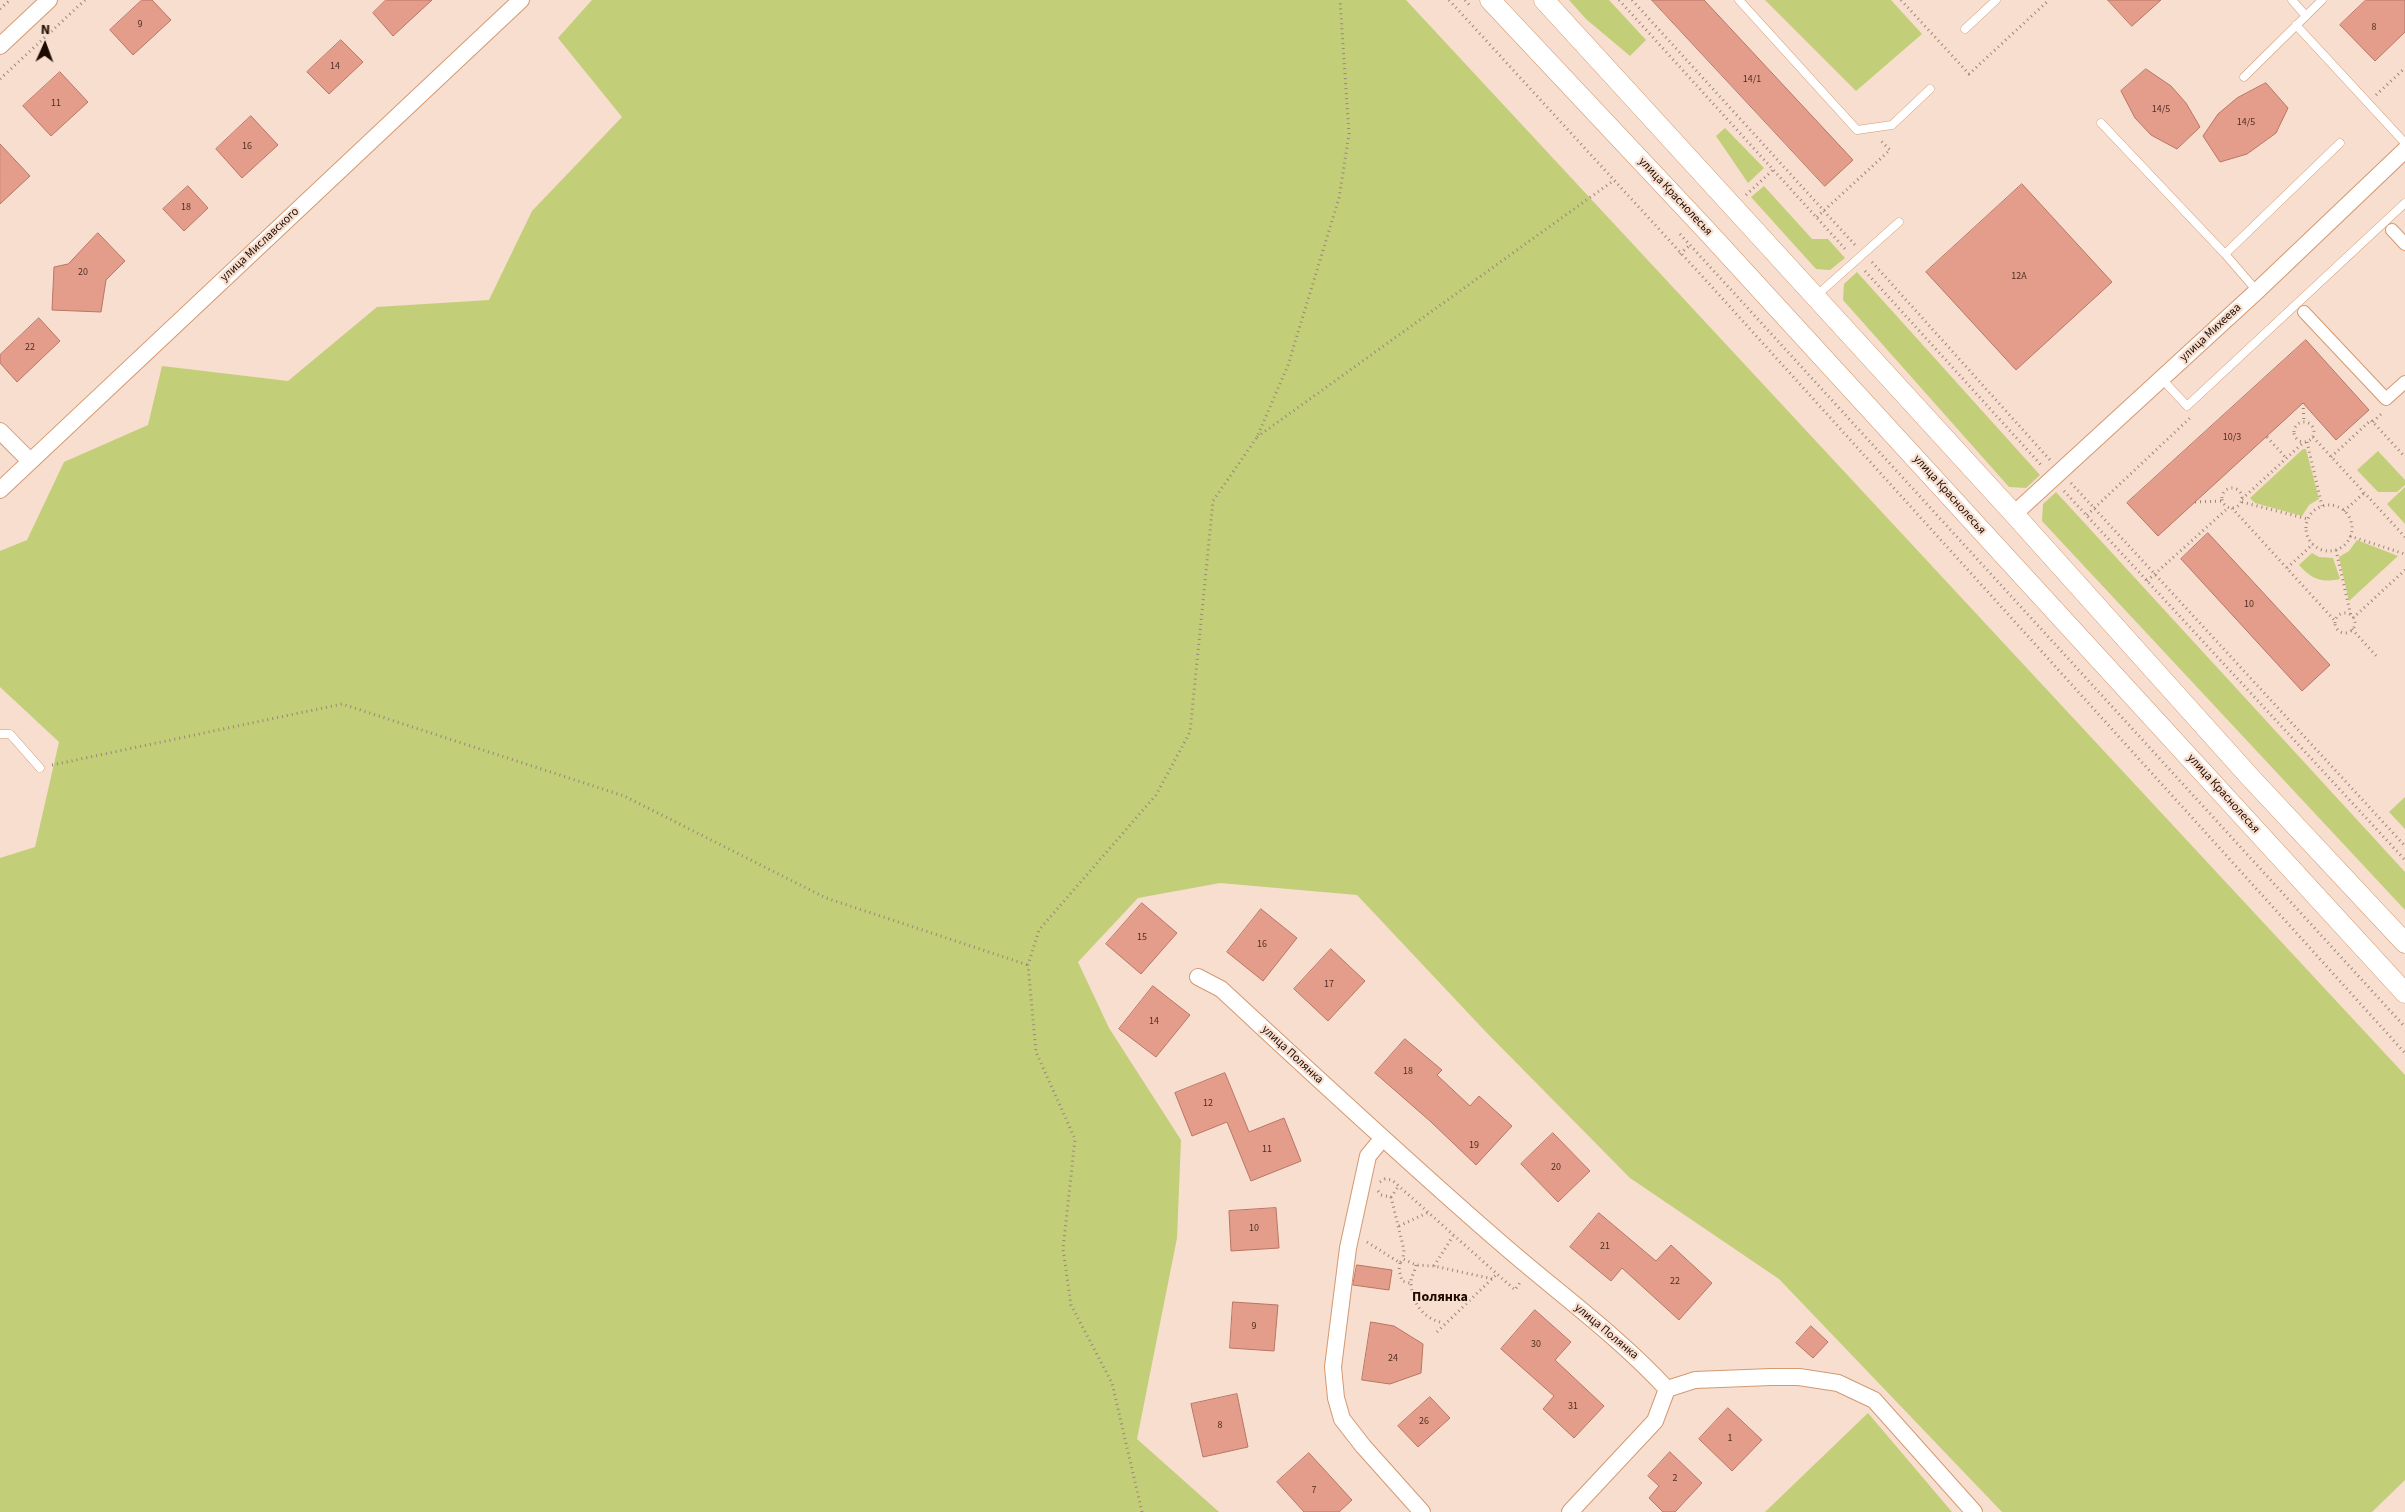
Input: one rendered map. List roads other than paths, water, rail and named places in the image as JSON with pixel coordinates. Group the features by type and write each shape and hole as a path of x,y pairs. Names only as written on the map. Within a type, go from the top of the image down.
{"street":[{"path":"0,46 49,0"},
{"name":"улица Миславского","path":"0,490 521,0"},
{"path":"1544,0 2014,514 2249,776 2405,943"},
{"name":"улица Краснолесья","path":"1484,7 1712,237 2405,993"},
{"name":"улица Михеева","path":"2014,514 2162,379 2405,150"},
{"path":"2392,230 2405,244"},
{"path":"2304,312 2386,399 2405,382"},
{"path":"0,431 30,462"},
{"name":"улица Полянка","path":"1198,977 1221,989 1382,1140 1643,1363 1667,1389"},
{"path":"1382,1140 1368,1156 1348,1248 1333,1367 1336,1398 1342,1419 1363,1446 1422,1512"},
{"path":"1570,1512 1655,1421 1667,1389 1695,1380 1799,1377 1838,1383 1874,1400 1974,1512"}],"lane":[{"path":"1739,0 1857,130 1892,125 1930,89"},
{"path":"1965,29 1996,0"},
{"path":"2292,0 2306,16"},
{"path":"2244,77 2322,0"},
{"path":"2296,25 2405,143"},
{"path":"2101,123 2224,254 2256,291"},
{"path":"2224,254 2340,143"},
{"path":"2162,379 2188,406 2405,203"},
{"path":"1814,297 1899,222"},
{"path":"0,734 10,734 40,768"}],"district":[{"name":"Полянка","path":"1440,1298"}]}
